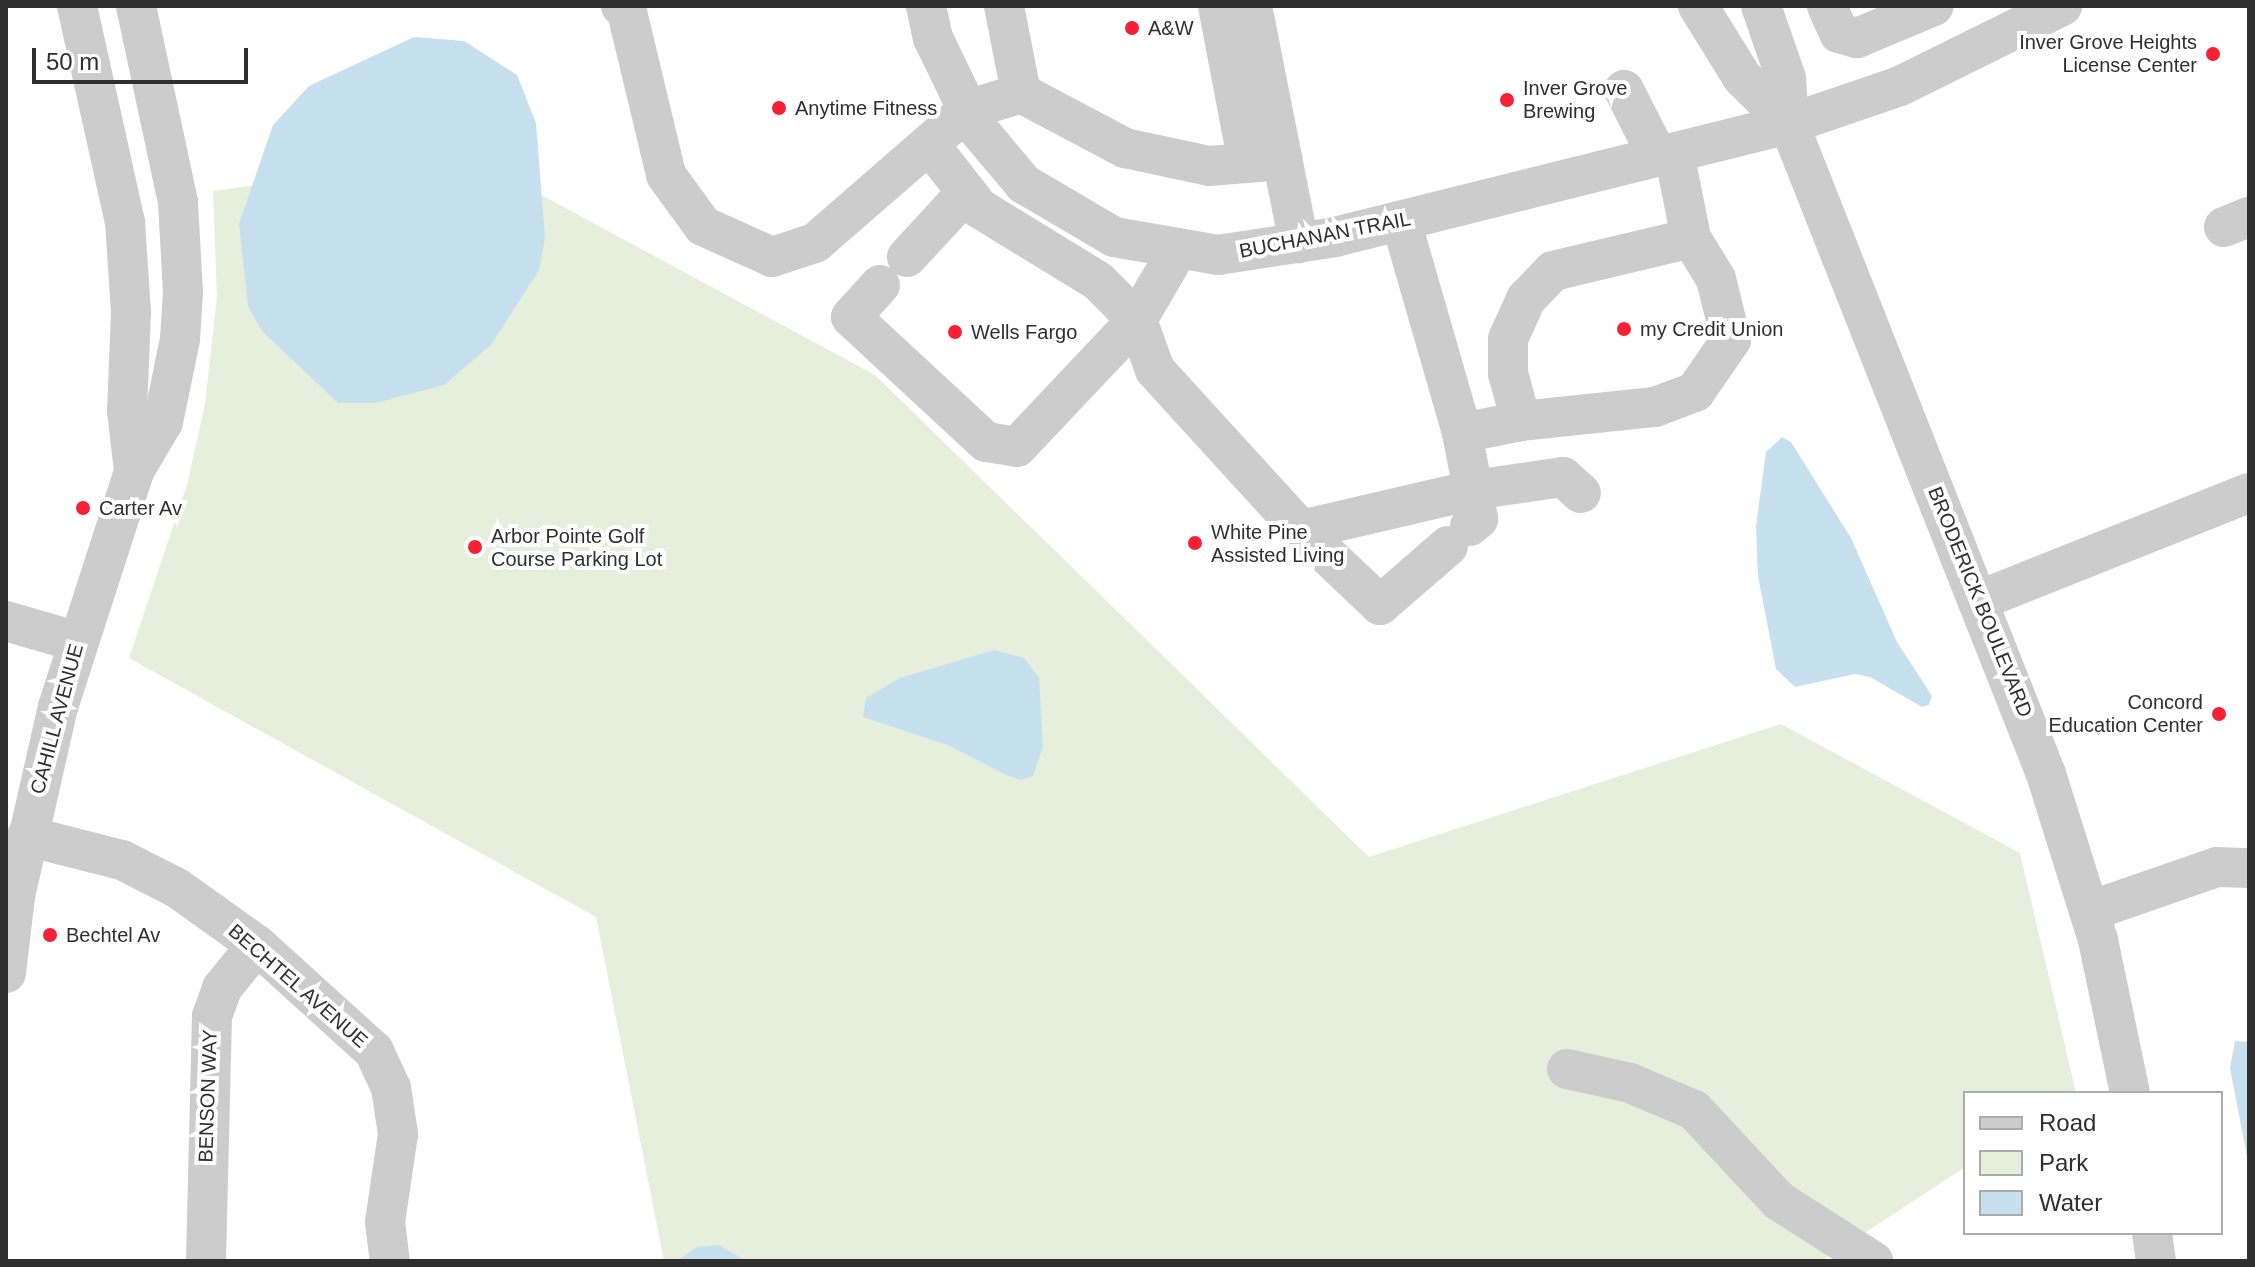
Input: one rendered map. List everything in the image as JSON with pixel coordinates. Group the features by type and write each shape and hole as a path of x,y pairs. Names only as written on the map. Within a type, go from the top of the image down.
{"street":[{"name":"CAHILL AVENUE","path":"77,6 125,222 131,312 127,423 134,471"},
{"name":"CAHILL AVENUE","path":"6,973 27,836 78,642 134,471 163,422 175,368 183,292 171,157 136,6"},
{"name":"BUCHANAN TRAIL","path":"926,6 933,38 968,110 1024,184 1114,237 1218,255 1299,243 1401,221 1789,124 1900,86 2062,6"},
{"path":"1004,6 1021,93"},
{"path":"1218,6 1265,162 1299,243"},
{"path":"1252,6 1265,162"},
{"name":"BRODERICK BOULEVARD","path":"1698,6 1742,77 1789,124"},
{"name":"BRODERICK BOULEVARD","path":"1761,6 1786,78 1789,124 2042,760 2090,911 2130,1091"},
{"path":"1827,6 1839,33 1857,38 1934,6"},
{"path":"624,9 666,175 703,226 772,257 815,243 968,110 1021,93 1125,148 1209,166 1265,162"},
{"path":"1462,433 1521,421 1655,407 1695,392 1731,340 1716,279 1691,238 1666,155 1624,90"},
{"path":"929,144 979,208 1098,281 1137,320 1155,370 1301,530 1380,605 1463,521 1462,433 1401,221"},
{"path":"967,192 851,317 986,442 1017,447 1137,320 1179,248"},
{"path":"1521,421 1508,373 1508,339 1526,299 1553,271 1691,238"},
{"path":"1301,530 1463,521 1563,477 1581,493"},
{"path":"1980,600 2249,493"},
{"path":"6,621 78,642"},
{"name":"BECHTEL AVENUE","path":"27,836 148,871 257,945 374,1051 391,1088 398,1134 385,1222 390,1261"},
{"path":"2090,911 2217,867 2249,868"},
{"name":"BENSON WAY","path":"206,1261 212,1016 222,988 257,945"},
{"path":"1567,1069 1630,1083 1694,1110 1779,1201 1873,1261"},
{"path":"2152,1235 2156,1261"}],"green space":[{"path":"469,156 875,375 1369,857 1781,724 2020,853 2076,1091 1963,1091 1963,1168 1822,1261 664,1261 596,917 129,658 187,485 205,404 217,297 213,191"}],"water":[{"path":"414,37 464,41 517,75 536,123 545,238 539,270 491,345 444,385 376,403 338,403 262,331 248,306 239,224 273,125 309,86"},
{"path":"1782,437 1791,442 1851,538 1897,642 1932,696 1929,705 1922,707 1870,677 1855,674 1795,687 1776,669 1758,576 1756,526 1766,452"},
{"path":"994,650 1024,658 1039,678 1043,746 1033,776 1021,780 1006,775 948,745 863,717 866,698 900,678"},
{"path":"2235,1041 2249,1042 2249,1167 2230,1068"},
{"path":"719,1245 746,1261 677,1261 697,1247"}],"place":[{"name":"A&W","path":"1132,28"},
{"name":"Inver Grove Heights License Center","path":"2213,54"},
{"name":"Inver Grove Brewing","path":"1507,100"},
{"name":"Anytime Fitness","path":"779,108"},
{"name":"my Credit Union","path":"1624,329"},
{"name":"Wells Fargo","path":"955,332"},
{"name":"Carter Av","path":"83,508"},
{"name":"White Pine Assisted Living","path":"1195,543"},
{"name":"Arbor Pointe Golf Course Parking Lot","path":"475,547"},
{"name":"Concord Education Center","path":"2219,714"},
{"name":"Bechtel Av","path":"50,935"}]}
